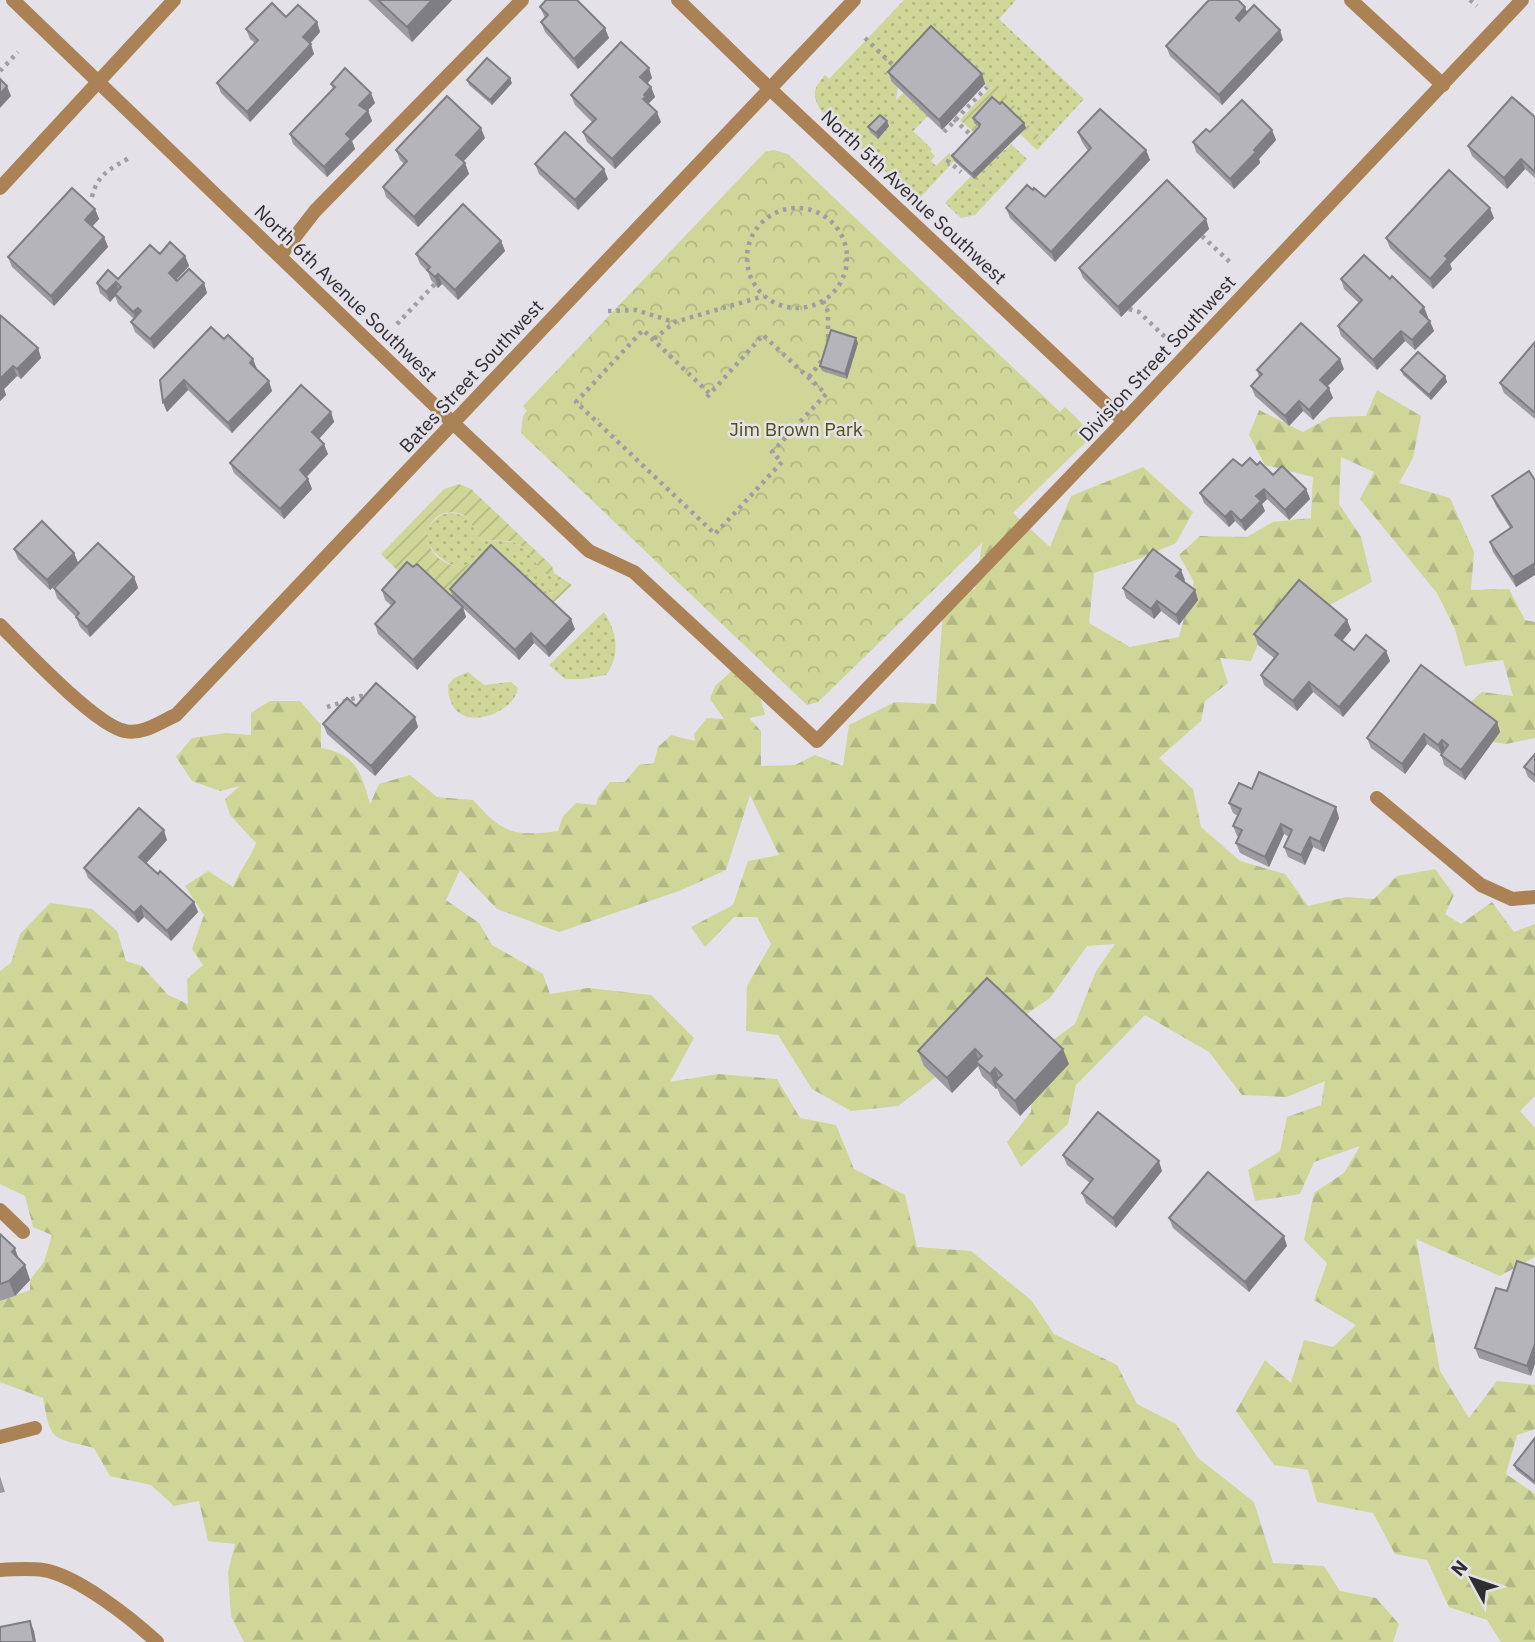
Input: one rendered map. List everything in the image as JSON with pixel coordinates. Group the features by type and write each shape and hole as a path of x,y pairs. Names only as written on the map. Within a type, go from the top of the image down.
{"street":[{"name":"North 6th Avenue Southwest","path":"13,0 589,551 634,572 817,741"},
{"path":"0,188 174,0"},
{"path":"280,256 315,211 522,0"},
{"name":"North 5th Avenue Southwest","path":"678,0 1124,421"},
{"name":"Bates Street Southwest","path":"0,625 96,716 126,732 143,731 176,715 854,0"},
{"path":"1351,0 1443,85"},
{"name":"Division Street Southwest","path":"817,741 1522,0"},
{"path":"1377,798 1481,885 1512,899 1535,897"},
{"path":"0,1210 23,1232"},
{"path":"0,1437 34,1428"},
{"path":"0,1570 45,1570 71,1579 140,1626 157,1642"}],"path":[{"path":"1470,0 1477,6"},
{"path":"865,38 901,72"},
{"path":"0,71 18,52"},
{"path":"944,132 987,87"},
{"path":"954,120 975,139"},
{"path":"961,173 948,161 962,146"},
{"path":"92,197 96,182 104,173 129,158"},
{"path":"801,208 817,212 831,221 842,233 848,249 848,266 842,282 832,295 819,305 802,309 785,308 770,302 764,296 750,276 747,259 749,243 757,228 769,216 785,209 801,208"},
{"path":"1202,236 1233,265"},
{"path":"397,324 435,284"},
{"path":"654,339 675,322 764,296"},
{"path":"823,301 829,322 827,344"},
{"path":"1129,309 1139,312 1165,337"},
{"path":"608,311 636,310 675,322"},
{"path":"643,330 708,395 764,335 809,377 826,394 772,452 782,462 715,534 576,402 643,330"},
{"path":"809,377 818,369 825,355"},
{"path":"327,707 361,696 368,696 373,700"}],"green space":[{"path":"904,0 1016,0 999,19 1084,99 1037,150 1020,134 1024,130 1037,143 1042,138 992,87 989,89 985,84 898,87 896,100 903,93 928,116 913,131 932,149 930,151 935,156 931,161 936,166 949,153 956,159 917,201 822,112 815,97 816,89 825,75 829,79"},
{"path":"1001,88 1042,138 1037,143 1024,130 1025,127 975,123 982,129 978,136 960,120 989,89"},
{"path":"1011,144 1027,159 975,215 961,218 945,203 971,176 974,179 1002,149 1004,151"},
{"name":"Jim Brown Park","path":"773,150 788,154 1060,412 1065,407 1086,431 1086,442 818,702 807,705 521,433 523,416 527,411 523,406 765,152"},
{"path":"643,337 708,399 764,340 820,393 765,452 775,462 714,528 581,401"},
{"path":"1377,390 1421,416 1413,458 1399,483 1450,498 1474,552 1471,590 1509,589 1525,620 1535,622 1535,738 1506,744 1493,742 1464,708 1482,692 1513,696 1503,660 1465,666 1455,629 1437,593 1360,499 1374,472 1341,457 1339,504 1361,537 1372,582 1258,644 1251,661 1220,658 1228,683 1205,701 1201,721 1159,758 1193,789 1201,827 1240,861 1285,874 1308,906 1346,897 1374,899 1397,876 1435,869 1454,895 1445,914 1461,924 1492,902 1514,932 1535,924 1535,1096 1520,1111 1535,1128 1535,1257 1500,1276 1416,1239 1440,1371 1469,1418 1497,1381 1535,1385 1535,1429 1517,1435 1506,1474 1535,1494 1535,1642 1501,1642 1487,1620 1449,1607 1427,1560 1395,1554 1373,1513 1317,1502 1308,1470 1274,1465 1236,1411 1265,1360 1291,1383 1304,1340 1333,1347 1356,1325 1314,1300 1327,1263 1304,1240 1314,1193 1344,1173 1360,1146 1314,1162 1300,1194 1255,1201 1248,1170 1280,1151 1287,1117 1321,1105 1325,1081 1287,1097 1242,1095 1209,1052 1145,1015 1076,1085 1068,1124 1021,1167 1007,1142 1031,1112 1034,1054 1075,1024 1096,971 1115,944 1087,946 1050,998 953,1064 898,1106 851,1111 812,1089 778,1035 746,1031 747,986 771,944 757,917 734,917 705,947 691,927 733,905 748,861 779,855 750,795 726,870 679,891 559,932 497,909 460,870 446,900 479,923 492,945 543,974 550,994 588,988 651,995 694,1038 670,1082 718,1074 777,1079 800,1118 836,1125 854,1169 905,1195 917,1247 971,1251 1031,1300 1054,1334 1117,1365 1137,1404 1176,1424 1198,1458 1254,1502 1273,1563 1324,1566 1340,1591 1376,1598 1399,1624 1393,1642 244,1642 231,1616 228,1572 235,1544 208,1541 199,1501 174,1506 151,1485 110,1476 94,1448 56,1436 48,1423 43,1398 0,1382 0,1301 30,1290 30,1280 44,1262 52,1235 33,1227 25,1196 0,1184 0,971 11,963 20,934 50,903 92,909 117,931 126,961 142,966 168,995 188,1004 187,979 203,965 192,949 204,915 185,886 208,871 233,887 256,843 230,815 225,799 240,786 220,791 192,781 176,757 192,738 226,733 251,735 251,713 270,701 300,701 321,725 321,748 343,755 356,767 370,804 379,784 410,775 437,797 473,800 492,820 510,830 519,833 558,831 563,816 576,803 596,805 598,797 610,782 625,782 639,765 654,763 658,747 671,735 695,741 694,734 707,718 724,719 710,699 715,686 732,671 758,689 765,715 749,718 761,731 761,766 795,765 815,755 843,766 849,725 895,702 936,704 944,598 975,589 984,532 1013,513 1050,547 1071,496 1143,467 1193,512 1176,543 1139,559 1094,573 1089,623 1130,647 1179,637 1194,582 1179,555 1200,536 1247,537 1273,522 1311,518 1313,477 1265,465 1249,435 1259,410 1303,432 1330,417 1366,416"},
{"path":"459,484 471,489 552,566 554,573 572,585 553,603 520,578 526,573 546,591 553,593 562,587 561,581 542,572 528,551 509,541 482,540 466,516 452,512 441,514 428,530 428,541 433,552 444,562 461,568 483,557 450,602 405,578 381,554 444,489"},
{"path":"453,513 466,516 482,540 514,542 528,551 542,572 561,581 562,587 556,593 546,591 526,573 520,578 483,557 461,568 438,556 428,543 429,528 440,516"},
{"path":"604,612 612,627 616,644 611,667 606,675 565,679 549,665"},
{"path":"468,672 484,685 511,682 518,688 514,698 494,714 469,717 458,712 451,702 448,685 454,678"}],"building":[{"path":"378,0 432,0 407,27"},
{"path":"546,0 577,0 605,28 574,59 541,22 548,15 540,7"},
{"path":"1209,0 1238,0 1245,7 1236,18 1239,21 1254,5 1280,30 1219,95 1166,46"},
{"path":"272,3 286,17 298,5 317,22 303,37 311,44 247,112 217,83 258,40 246,29"},
{"path":"931,26 982,74 939,120 888,72"},
{"path":"621,42 649,68 640,77 651,87 643,99 657,112 612,159 583,132 596,119 571,95"},
{"path":"487,58 510,78 490,100 467,80"},
{"path":"345,68 371,93 359,105 368,111 346,134 351,139 324,167 290,134 335,87 331,84"},
{"path":"0,79 7,86 0,94"},
{"path":"447,96 481,128 456,155 465,163 414,217 383,187 407,161 396,150"},
{"path":"992,97 1000,104 1002,102 1024,123 972,174 952,156 979,127 980,124 973,118"},
{"path":"1512,97 1535,117 1535,172 1521,159 1504,178 1468,146"},
{"path":"1242,100 1272,130 1254,150 1256,152 1230,179 1193,142 1206,129 1210,132"},
{"path":"1100,109 1146,150 1051,252 1006,208 1027,185 1045,197 1091,148 1078,132"},
{"path":"880,115 887,121 876,133 868,127"},
{"path":"565,132 604,169 575,200 535,164"},
{"path":"1449,170 1490,208 1445,256 1448,259 1430,279 1386,238"},
{"path":"1167,180 1206,219 1118,307 1079,268"},
{"path":"72,188 95,209 85,220 104,237 51,296 8,257"},
{"path":"463,204 501,241 455,290 438,274 435,277 427,270 430,267 416,254"},
{"path":"170,242 185,256 169,273 177,281 189,269 204,283 150,339 131,322 141,311 138,308 133,312 115,294 121,287 116,282 106,292 97,283 108,270 118,279 150,245 160,254"},
{"path":"1364,255 1390,279 1392,276 1424,307 1420,312 1430,321 1412,340 1401,331 1373,360 1338,326 1362,300 1341,279"},
{"path":"0,315 38,348 17,369 13,366 0,379"},
{"path":"1301,323 1340,359 1320,380 1329,388 1309,410 1299,401 1285,416 1251,386 1262,374 1257,370"},
{"path":"211,327 224,339 228,335 253,359 250,363 269,381 228,423 184,380 163,402 160,380"},
{"path":"831,330 856,338 845,374 820,366"},
{"path":"1535,342 1535,411 1534,412 1500,383"},
{"path":"1418,352 1445,376 1429,395 1401,370"},
{"path":"301,385 331,412 312,432 324,444 300,470 308,479 280,509 230,463"},
{"path":"1250,458 1257,465 1260,462 1273,475 1282,466 1306,489 1285,510 1264,489 1256,496 1261,501 1241,521 1231,511 1225,517 1200,493 1233,459 1242,466"},
{"path":"1529,471 1535,480 1535,563 1513,577 1490,542 1512,527 1492,496"},
{"path":"42,521 74,553 47,580 14,549"},
{"path":"98,543 134,577 87,627 76,617 79,613 54,588"},
{"path":"491,545 571,619 545,647 531,633 515,650 450,589"},
{"path":"1153,549 1181,570 1176,576 1195,590 1176,615 1157,601 1151,609 1123,588"},
{"path":"407,562 413,567 417,564 463,607 413,660 375,624 395,602 382,590"},
{"path":"1299,580 1347,620 1335,635 1354,650 1366,635 1386,651 1339,707 1309,682 1293,701 1261,675 1278,654 1254,634"},
{"path":"1421,665 1497,722 1461,770 1441,755 1448,745 1442,740 1438,745 1424,734 1402,764 1367,738"},
{"path":"376,683 415,717 371,766 323,724 347,698 356,706"},
{"path":"1535,754 1535,775 1524,767"},
{"path":"1259,772 1336,807 1320,842 1310,837 1301,855 1284,847 1292,830 1281,824 1265,857 1236,843 1242,830 1233,826 1241,809 1229,803 1239,783 1252,789"},
{"path":"139,808 164,830 139,857 158,874 160,871 194,902 167,931 141,906 134,913 84,868"},
{"path":"987,978 1063,1049 1015,1101 995,1082 1002,1075 995,1068 990,1074 976,1062 982,1056 975,1049 947,1078 918,1051"},
{"path":"1098,1112 1159,1161 1113,1218 1082,1193 1093,1179 1063,1155"},
{"path":"1208,1172 1284,1236 1245,1282 1169,1218"},
{"path":"0,1234 15,1248 12,1252 25,1265 9,1281 0,1284"},
{"path":"1517,1261 1535,1267 1535,1344 1527,1366 1475,1348 1496,1288 1507,1291"},
{"path":"1535,1438 1535,1482 1514,1465"},
{"path":"30,1621 34,1642 0,1642 0,1627"}]}
